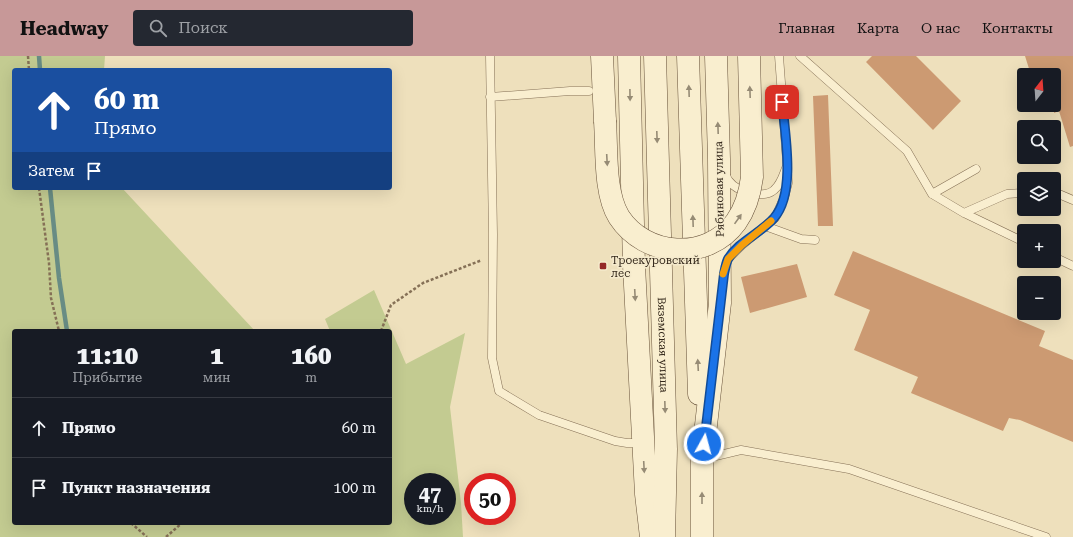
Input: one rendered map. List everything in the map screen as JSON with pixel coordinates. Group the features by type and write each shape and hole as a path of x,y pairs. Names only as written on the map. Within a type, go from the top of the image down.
{"main road":[{"path":"602,56 608,181 613,205 626,226 645,242 657,246 681,250 706,246 722,236 735,224 747,202 752,177 749,56"},
{"path":"629,56 634,266 646,494 651,537"},
{"name":"Вяземская улица","path":"655,56 666,449 664,537"},
{"path":"688,56 695,310 702,460"},
{"name":"Рябиновая улица","path":"702,537 702,460 720,303 719,159 716,56"}],"lane":[{"path":"490,56 492,358 499,391 539,415 615,441 643,443"},
{"path":"720,303 724,274 728,259 742,245 775,218 784,198 788,183 779,56"},
{"path":"800,56 907,151 932,194 964,213 1017,239"},
{"path":"490,97 589,91"},
{"path":"719,159 729,182 740,190 765,194 773,191 779,185 787,164"},
{"path":"932,194 976,170"},
{"path":"964,213 1007,194 1017,193"},
{"path":"1061,195 1073,200"},
{"path":"765,226 801,239 815,240"},
{"path":"1061,260 1073,266"},
{"path":"702,460 741,450 849,469 1046,537"}],"path":[{"path":"28,56 29,68"},
{"path":"39,190 50,263 51,298 59,329"},
{"path":"382,329 391,305 422,283 492,256"},
{"path":"133,525 148,537"},
{"path":"166,537 180,525"}],"green space":[{"path":"0,56 105,56 104,68 12,68 12,190 124,190 253,329 12,329 12,525 392,525 392,332 406,364 465,333 450,407 461,503 463,537 0,537"},
{"path":"374,290 391,329 329,329 325,319"}],"building":[{"path":"872,56 916,56 961,101 933,130 866,62"},
{"path":"1025,56 1073,56 1073,146 1070,147 1059,112 1061,112 1061,68 1029,68"},
{"path":"828,95 833,226 818,226 813,96"},
{"path":"853,251 1045,331 1039,346 1073,360 1073,442 1020,420 1009,418 1003,431 911,393 918,377 854,350 870,310 834,295"},
{"path":"797,264 807,297 750,313 741,277"}],"waterway":[{"path":"39,56 40,68"},
{"path":"50,190 59,278 67,329"}],"slow traffic":[{"path":"723,274 728,259 742,245 771,221"}],"place":[{"name":"Троекуровский лес","path":"603,266"}],"route":[{"path":"704,444 724,274 728,259 742,245 775,218 784,198 788,183 782,102"}]}
